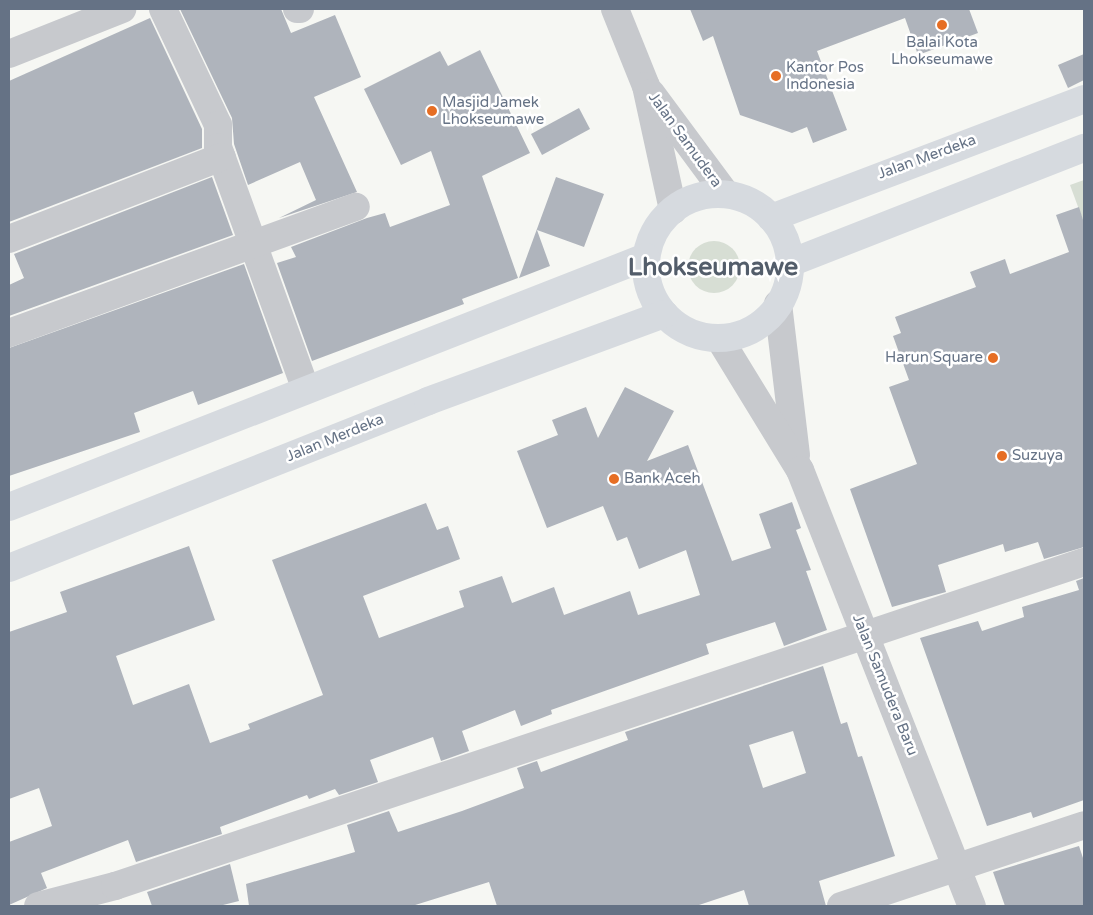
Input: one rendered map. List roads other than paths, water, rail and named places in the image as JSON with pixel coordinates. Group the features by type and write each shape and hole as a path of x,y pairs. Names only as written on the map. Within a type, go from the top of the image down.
{"main road":[{"name":"Jalan Merdeka","path":"771,218 1084,99"},
{"path":"790,263 1084,148"},
{"path":"725,193 758,206 771,218 784,238 790,263 787,284 778,304 760,324 745,332 719,338 681,328 664,314 652,297 646,257 660,223 673,210 689,200 725,193"},
{"path":"9,506 646,257"},
{"name":"Jalan Merdeka","path":"9,568 428,401 664,314"}],"street":[{"path":"9,54 122,9"},
{"path":"163,9 218,125 222,157 306,390"},
{"name":"Jalan Samudera","path":"615,9 646,86 673,210"},
{"name":"Jalan Samudera","path":"646,86 725,193"},
{"path":"9,239 222,157"},
{"path":"9,334 356,207"},
{"name":"Jalan Samudera Baru","path":"778,304 797,464"},
{"name":"Jalan Samudera Baru","path":"719,338 797,464 972,906"},
{"path":"38,906 120,896 865,634 1084,562"},
{"path":"842,906 1084,825"}],"place":[{"name":"Balai Kota Lhokseumawe","path":"942,25"},
{"name":"Kantor Pos Indonesia","path":"776,76"},
{"name":"Masjid Jamek Lhokseumawe","path":"432,111"},
{"name":"Harun Square","path":"993,358"},
{"name":"Suzuya","path":"1002,456"},
{"name":"Bank Aceh","path":"614,479"}],"district":[{"name":"Lhokseumawe","path":"713,267"}]}
